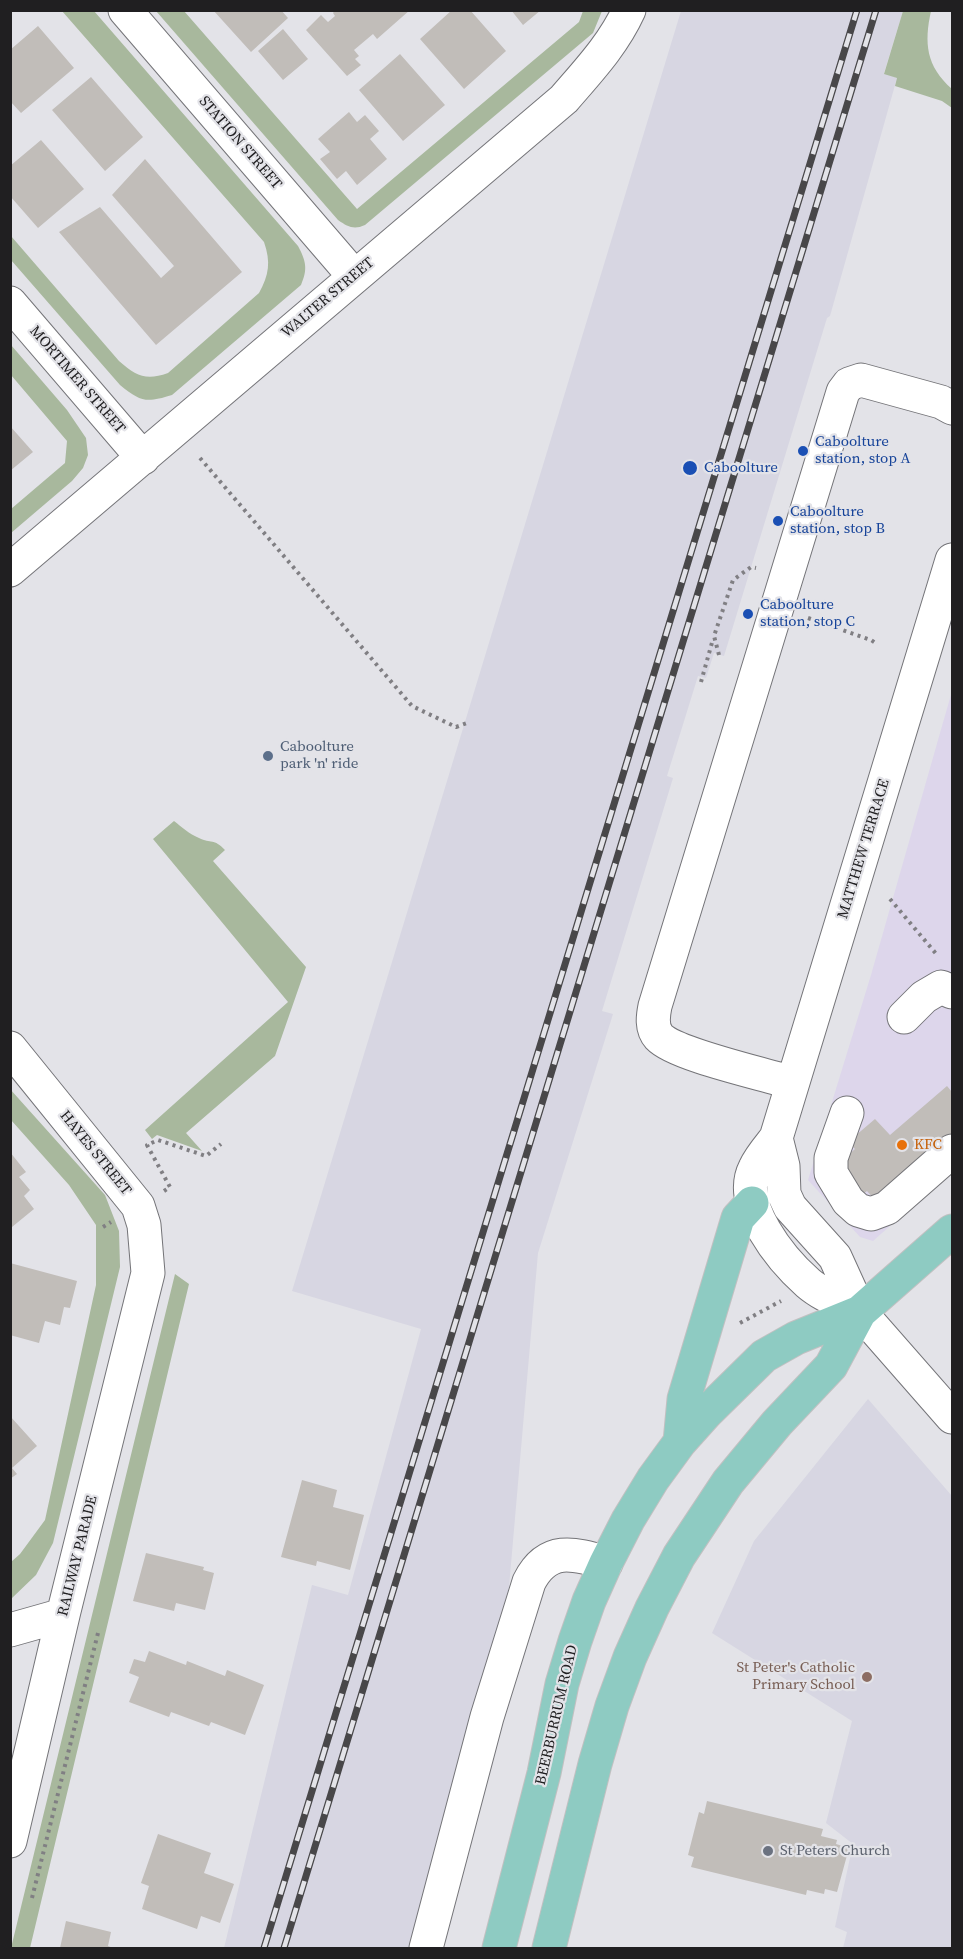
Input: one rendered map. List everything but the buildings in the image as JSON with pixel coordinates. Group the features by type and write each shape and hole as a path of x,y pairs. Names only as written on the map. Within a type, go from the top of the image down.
{"main road":[{"path":"680,1442 684,1399 738,1218 752,1203"},
{"name":"BEERBURRUM ROAD","path":"499,1948 544,1773 562,1684 589,1601 633,1512 680,1442 734,1384 764,1356 796,1338 860,1312 952,1231"},
{"name":"BEERBURRUM ROAD","path":"549,1948 595,1764 612,1706 630,1657 652,1608 679,1556 728,1482 777,1423 831,1366 860,1312"}],"street":[{"name":"STATION STREET","path":"125,10 354,276"},
{"name":"WALTER STREET","path":"10,570 564,99 594,66 620,29 629,10"},
{"name":"MORTIMER STREET","path":"10,303 142,458"},
{"path":"792,1083 677,1048 659,1037 653,1022 655,1005 843,392 849,384 861,380 941,402 952,408"},
{"name":"MATTHEW TERRACE","path":"860,1312 818,1291 775,1246 760,1223 752,1203 751,1185 754,1169 776,1138 952,560"},
{"path":"904,1017 924,997 949,978"},
{"name":"HAYES STREET","path":"10,1048 138,1206 144,1225 148,1273"},
{"path":"847,1113 831,1158 831,1173 848,1201 858,1210 871,1214 887,1208 952,1151"},
{"name":"MATTHEW TERRACE","path":"776,1138 783,1166 784,1194 803,1224 835,1257 860,1312"},
{"name":"RAILWAY PARADE","path":"10,1841 63,1615 148,1273"},
{"path":"860,1312 952,1417"},
{"path":"426,1948 484,1728 529,1582 548,1558 567,1554 580,1555 606,1563"},
{"path":"10,1630 63,1615"}],"path":[{"path":"200,458 412,706 456,727 470,722"},
{"path":"701,682 714,636"},
{"path":"890,899 949,978"},
{"path":"147,1145 158,1140 206,1156 221,1144"},
{"path":"736,1325 783,1300"},
{"path":"32,1898 99,1629"}],"shaded area":[{"path":"681,11 903,11 884,73 897,78 830,316 827,318 724,656 714,653 706,678 698,676 667,776 673,778 602,1011 613,1014 538,1253 509,1587 475,1721 465,1737 409,1948 224,1948 312,1585 348,1595 421,1329 292,1291"},
{"path":"952,691 952,1171 873,1241 860,1237 808,1180 871,975"},
{"name":"St Peter's Catholic Primary School","path":"868,1399 952,1496 952,1948 843,1948 847,1932 835,1927 853,1844 826,1823 852,1721 712,1633 754,1541"}],"green space":[{"path":"62,11 94,11 298,246 304,261 305,274 301,285 172,395 163,398 150,400 139,398 120,385 11,260 11,236 119,361 136,373 147,377 168,373 259,293 268,268 266,249 264,242"},
{"path":"156,11 184,11 357,209 579,22 583,11 602,11 593,33 365,225 354,227 338,220"},
{"path":"903,11 931,11 928,33 929,53 937,72 952,89 952,108 942,101 895,86 897,78 884,74"},
{"path":"11,345 67,410 86,438 88,455 83,468 72,481 11,533 11,509 65,463 67,441 11,375"},
{"path":"174,821 192,834 215,843 225,850 213,861 306,967 275,1056 186,1133 202,1151 157,1135 152,1139 145,1130 288,1002 153,839"},
{"path":"10,1089 105,1195 119,1231 120,1267 53,1543 36,1575 11,1599 11,1562 20,1554 45,1520 96,1285 96,1225 69,1185 11,1120"},
{"path":"175,1274 189,1284 30,1948 11,1948"}],"railway":[{"path":"264,1948 857,10"},
{"path":"284,1948 876,10"}],"place":[{"name":"Caboolture station, stop A","path":"803,451"},
{"name":"Caboolture","path":"690,468"},
{"name":"Caboolture station, stop B","path":"778,521"},
{"name":"Caboolture station, stop C","path":"748,614"},
{"name":"Caboolture park 'n' ride","path":"268,756"},
{"name":"KFC","path":"902,1145"},
{"name":"St Peter's Catholic Primary School","path":"867,1677"},
{"name":"St Peters Church","path":"768,1851"}]}
